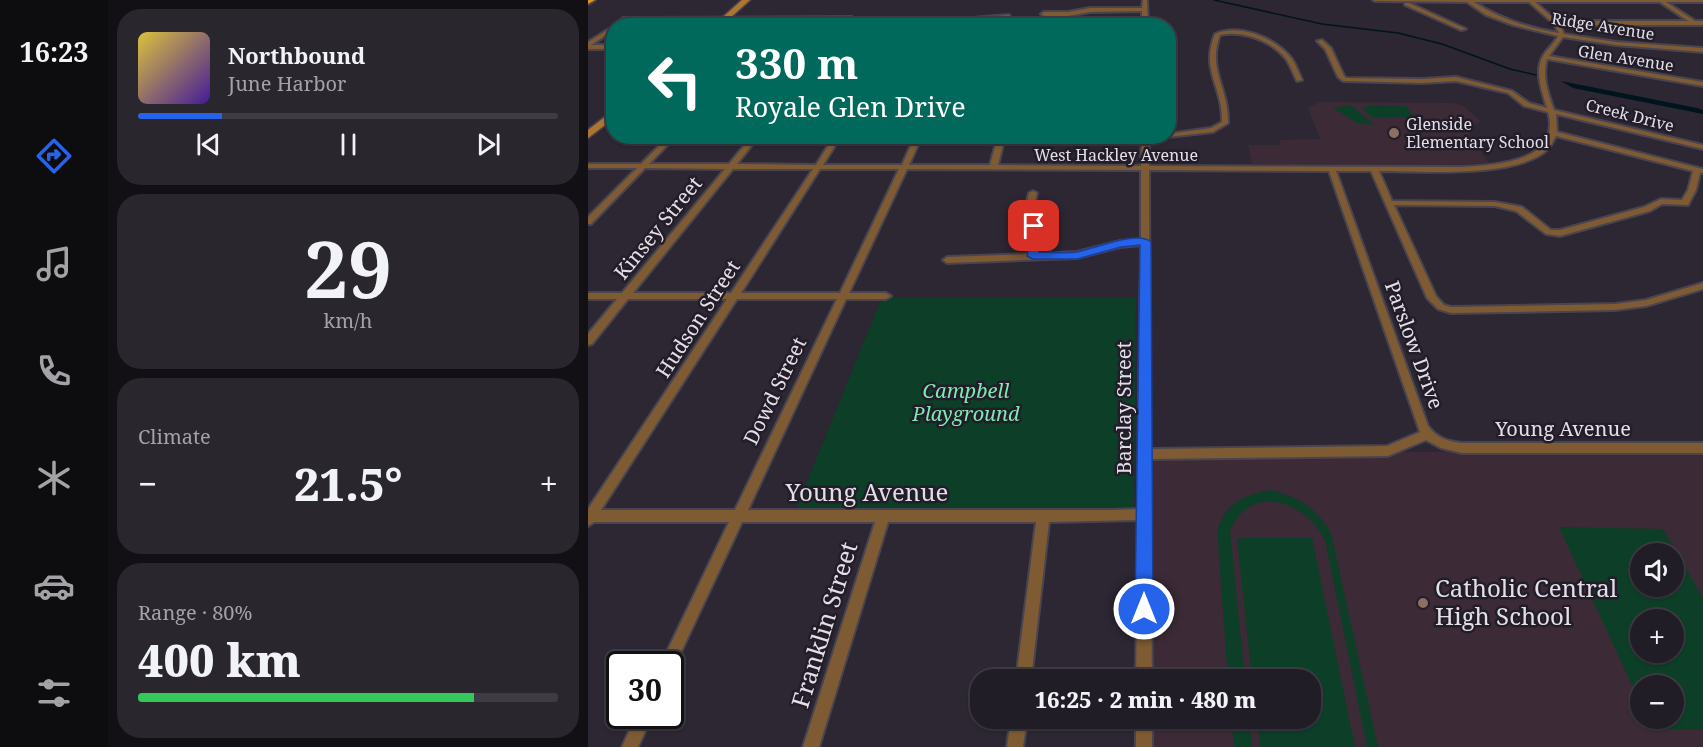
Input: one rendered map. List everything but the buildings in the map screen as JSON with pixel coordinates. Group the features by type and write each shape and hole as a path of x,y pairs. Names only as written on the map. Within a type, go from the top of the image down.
{"main road":[{"path":"725,18 746,0"},
{"path":"588,135 606,120"}],"street":[{"path":"1145,0 1145,18"},
{"path":"1375,0 1703,1"},
{"path":"1399,0 1463,29"},
{"path":"1389,204 1495,204 1519,209 1549,232 1560,233 1642,211 1661,201 1684,203 1700,170 1554,133 1554,122 1541,77 1547,51 1562,35 1556,23 1530,0"},
{"path":"1660,0 1703,29"},
{"name":"Ridge Avenue","path":"1469,1 1501,19 1562,35 1634,46 1703,50"},
{"path":"1044,14 1103,7 1145,9"},
{"path":"1556,23 1703,23"},
{"path":"1176,135 1214,130 1225,123 1224,108 1210,60 1212,46 1218,34 1222,32 1240,33 1278,48 1290,60 1299,80"},
{"path":"588,46 606,33"},
{"name":"Creek Drive","path":"1320,42 1328,48 1341,77 1345,80 1461,80 1510,92 1521,103 1703,147"},
{"path":"588,46 606,47"},
{"name":"Glen Avenue","path":"1544,57 1703,84"},
{"name":"West Hackley Avenue","path":"588,166 1474,169 1524,160 1539,152 1551,141 1554,133"},
{"path":"588,222 665,144"},
{"name":"Kinsey Street","path":"588,341 750,144"},
{"name":"Hudson Street","path":"589,517 833,144"},
{"name":"Dowd Street","path":"674,651 915,144"},
{"path":"993,168 1000,144"},
{"name":"Barclay Street","path":"1144,669 1145,144"},
{"name":"Parslow Drive","path":"1146,454 1388,451 1427,434 1332,169"},
{"path":"1374,169 1435,303 1451,310 1615,307 1646,303 1703,286"},
{"path":"1032,193 1027,218 1037,229 1033,256"},
{"path":"947,260 1087,254 1145,245"},
{"path":"588,296 886,296"},
{"name":"Young Avenue","path":"1427,434 1442,445 1462,448 1703,448"},
{"name":"Young Avenue","path":"589,517 1145,514"},
{"name":"Franklin Street","path":"811,747 883,516"},
{"path":"1024,669 1042,516"},
{"path":"630,747 638,729"},
{"path":"1015,747 1017,729"},
{"path":"1144,729 1144,747"}],"shaded area":[{"name":"Glenside Elementary School","path":"1319,102 1454,103 1465,107 1481,122 1465,128 1489,163 1447,166 1252,164 1248,145 1281,145 1279,140 1320,139 1308,108"},
{"name":"Catholic Central High School","path":"1703,450 1703,747 1142,747 1143,729 1321,729 1321,669 1143,669 1145,454"}],"green space":[{"path":"1351,105 1374,125 1357,123 1333,108"},
{"path":"1374,105 1406,106 1414,117 1371,117 1362,108"},
{"name":"Campbell Playground","path":"882,297 1136,298 1134,508 796,509"},
{"path":"1270,490 1289,496 1313,510 1331,533 1378,747 1367,747 1325,540 1305,515 1278,502 1264,502 1251,506 1239,516 1230,531 1244,669 1227,669 1217,532 1220,522 1230,508 1236,502"},
{"path":"1559,527 1663,529 1671,543 1630,543 1630,597 1684,597 1684,565 1703,598 1703,730 1652,729 1684,729 1684,675 1630,675 1630,681"},
{"path":"1237,538 1312,538 1355,747 1260,747 1258,729 1321,729 1321,669 1251,669"},
{"path":"1232,729 1250,729 1252,747 1234,747"}],"water":[{"path":"1561,81 1697,108 1703,110 1703,114 1573,88"}],"waterway":[{"path":"1214,0 1322,24 1398,33 1442,44 1510,69 1536,75"}],"place":[{"name":"Glenside Elementary School","path":"1394,133"},
{"name":"Catholic Central High School","path":"1423,603"}],"route":[{"path":"1034,226 1038,234 1033,256 1087,254 1120,244 1145,242 1144,609"}]}
